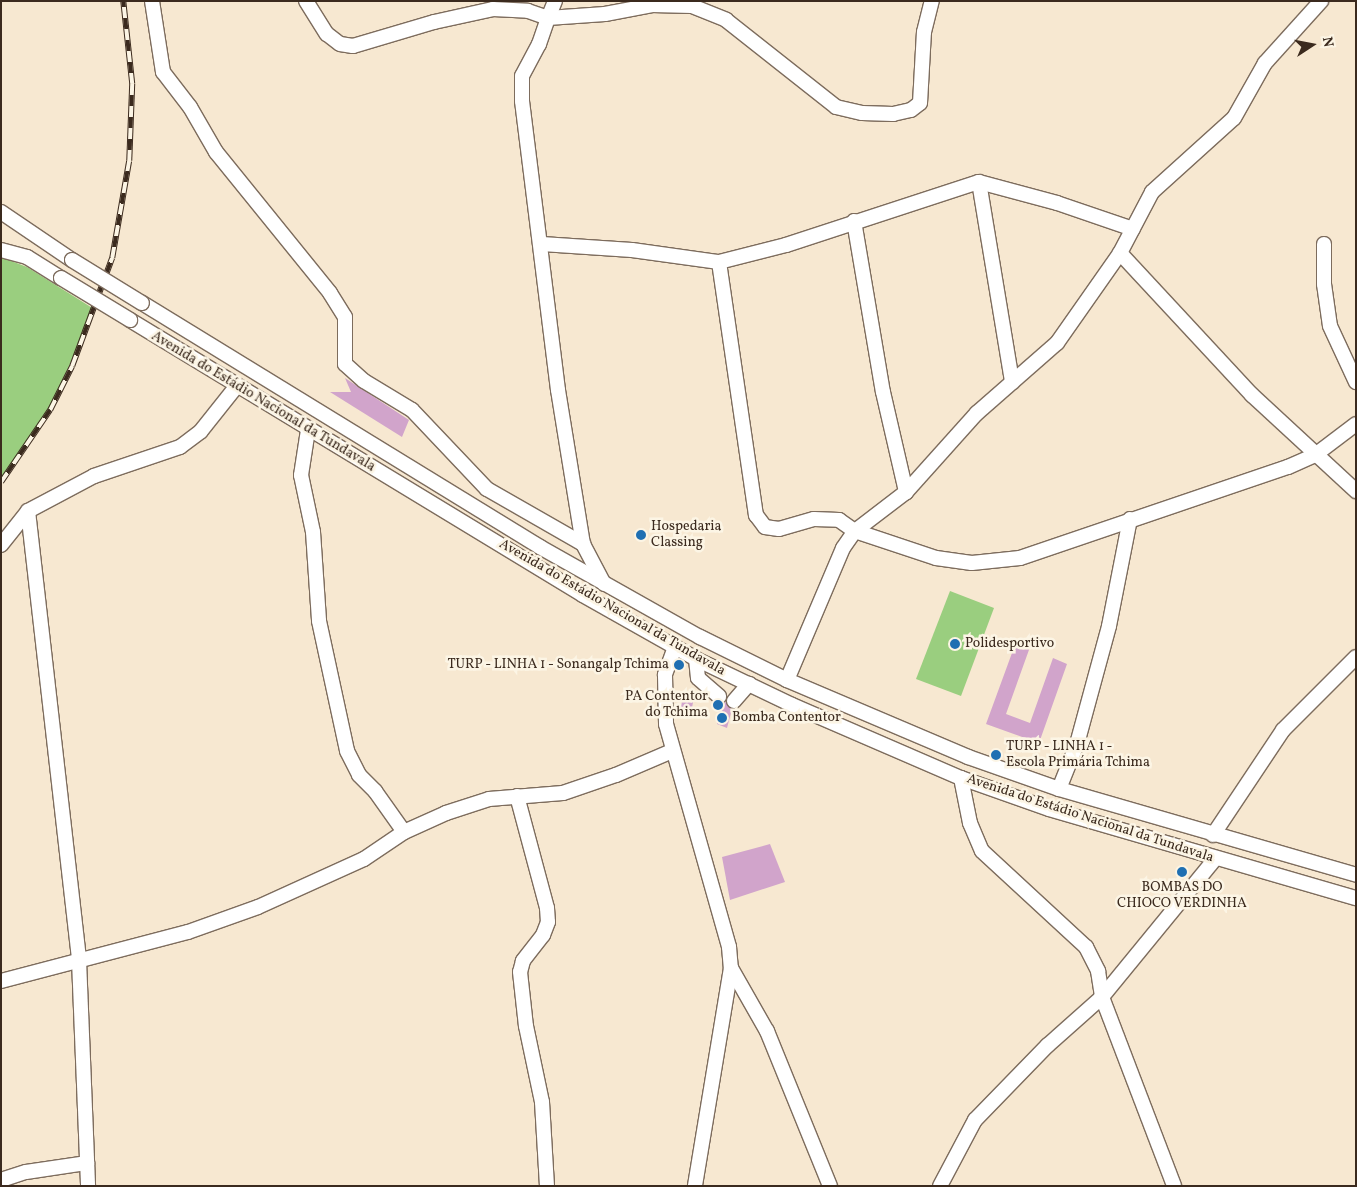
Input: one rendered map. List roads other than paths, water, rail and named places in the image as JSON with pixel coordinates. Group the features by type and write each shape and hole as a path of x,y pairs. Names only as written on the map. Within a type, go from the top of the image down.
{"street":[{"path":"152,1 162,72 190,107 216,152 330,293 344,317 344,364 364,381 412,410 487,489 583,544"},
{"path":"306,1 326,34 340,44 353,46 434,22 493,9 528,12 548,18 605,14 652,6 692,6 726,20 836,107 862,113 893,114 911,110 920,103 924,32 932,1"},
{"path":"555,1 540,44 522,76 522,101 542,244 558,390 583,544 604,584"},
{"path":"787,680 843,548 855,531 906,492 977,413 1057,343 1120,253 1152,192 1234,118 1265,63 1321,1"},
{"path":"542,244 632,250 719,262 786,245 854,220 979,182 1057,203 1133,229"},
{"path":"979,182 1012,382"},
{"name":"Avenida do Estádio Nacional da Tundavala","path":"1,212 142,304 604,584 700,637 787,680 968,757 1059,789 1356,875"},
{"path":"854,220 884,392 906,492"},
{"path":"1324,244 1324,284 1330,326 1356,382"},
{"name":"Avenida do Estádio Nacional da Tundavala","path":"1,250 27,258 61,278 236,387 696,659 961,778 1049,810 1356,898"},
{"path":"1120,253 1252,395 1315,455 1356,490"},
{"path":"719,262 756,515 765,527 779,528 814,519 839,520 855,531 936,558 972,563 1020,558 1130,519 1288,467 1315,455 1356,424"},
{"path":"1,545 28,511 94,476 180,447 201,431 236,387"},
{"path":"308,430 301,475 313,532 319,621 347,751 359,775 375,791 404,832"},
{"path":"28,511 79,960 88,1186"},
{"path":"1059,789 1077,744 1109,626 1130,519"},
{"path":"675,647 664,675 663,698 672,751 729,946 731,968 695,1186"},
{"path":"1213,835 1283,730 1356,657"},
{"path":"696,659 698,678 719,696"},
{"path":"734,701 749,684"},
{"path":"1,981 188,932 258,908 364,859 404,832 463,807 489,799 563,793 616,776 672,751"},
{"path":"961,778 970,823 982,851 1086,947 1098,971 1102,997 1174,1186"},
{"path":"518,796 547,908 548,922 543,935 523,960 520,972 526,1026 542,1102 547,1186"},
{"path":"940,1186 975,1120 1048,1045 1102,997 1215,859"},
{"path":"731,968 767,1031 830,1186"},
{"path":"1,1180 26,1172 87,1163"}],"railway":[{"path":"1,482 50,410 72,366 112,258 129,161 132,84 123,1"}],"place":[{"name":"Hospedaria Classing","path":"641,535"},
{"name":"Polidesportivo","path":"955,644"},
{"name":"TURP - LINHA 1 - Sonangalp Tchima","path":"679,665"},
{"name":"PA Contentor do Tchima","path":"718,705"},
{"name":"Bomba Contentor","path":"722,718"},
{"name":"TURP - LINHA 1 - Escola Primária Tchima","path":"996,755"},
{"name":"BOMBAS DO CHIOCO VERDINHA","path":"1182,872"}]}
